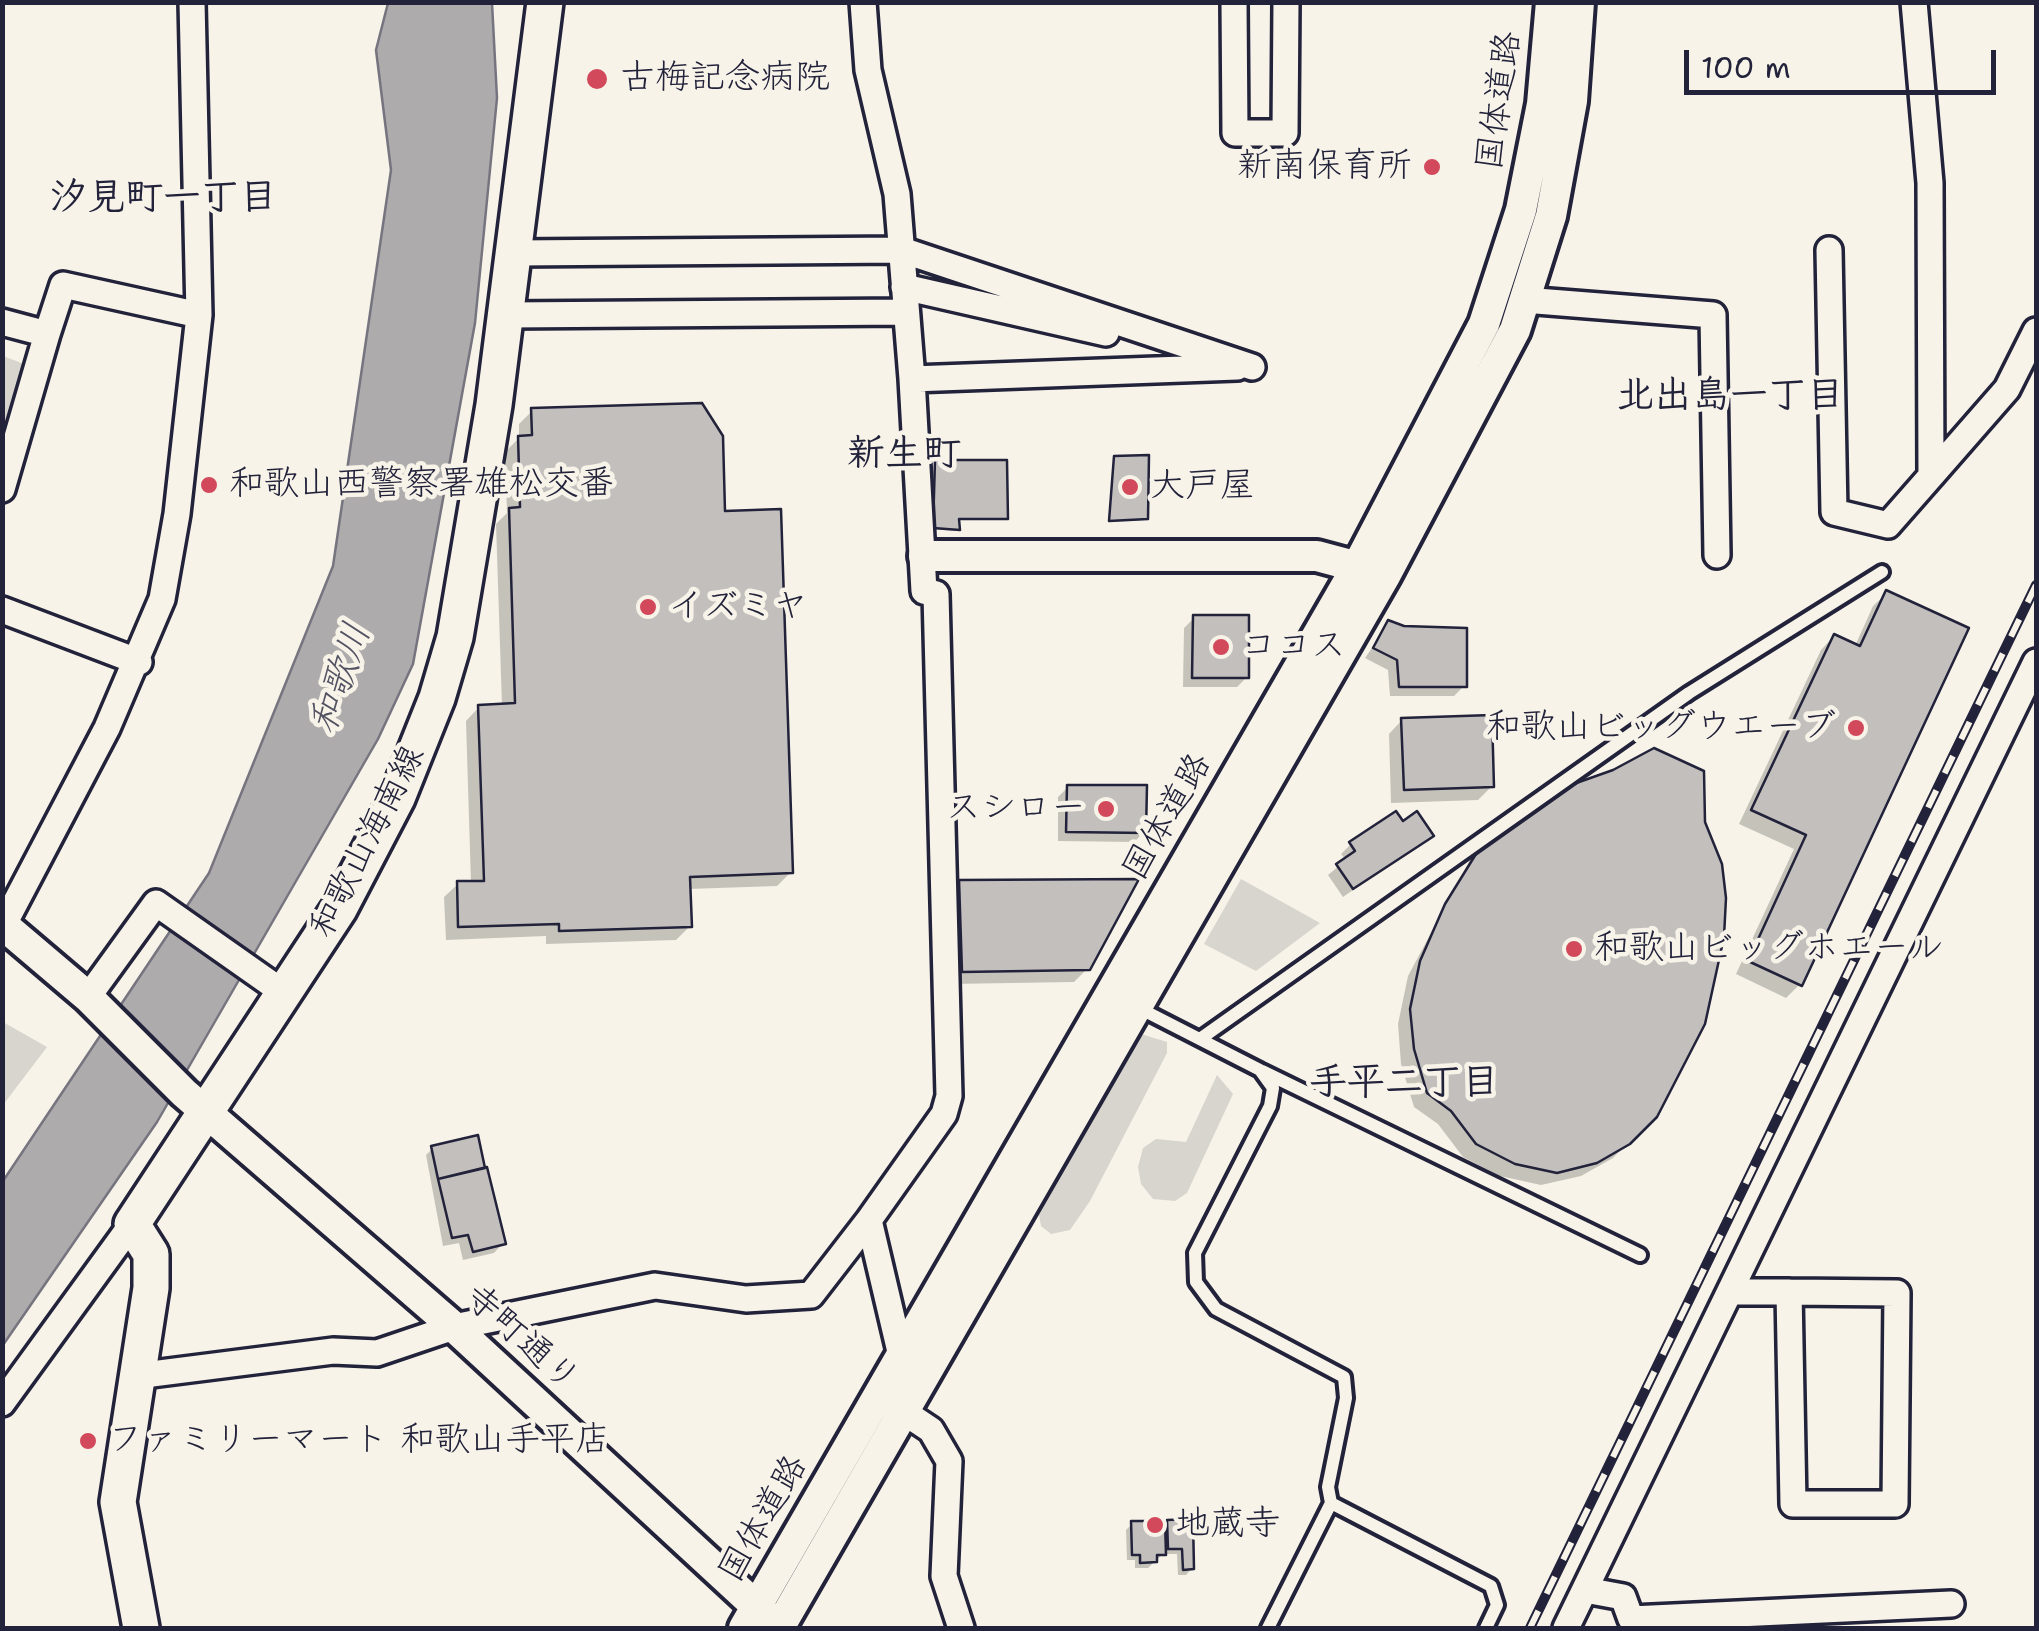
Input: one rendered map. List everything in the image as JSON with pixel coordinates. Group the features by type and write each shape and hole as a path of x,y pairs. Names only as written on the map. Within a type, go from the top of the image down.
{"main road":[{"name":"和歌山海南線","path":"132,1224 195,1102 276,988 340,909 397,798 438,698 455,637 507,315 546,2"},
{"path":"132,1224 151,1254 151,1288 118,1502 141,1628"}],"street":[{"path":"3,926 139,662 162,599 199,315 192,2"},
{"path":"136,1376 332,1351 378,1353 454,1327 655,1286 746,1299 811,1295 944,1114 950,1096 936,594 924,591 898,194 868,70 863,2"},
{"path":"1234,2 1235,132 1285,133 1286,2"},
{"name":"国体道路","path":"750,1618 1137,1007 1371,571 1484,324 1521,210 1542,104 1551,2"},
{"name":"国体道路","path":"779,1628 904,1412 914,1363 1109,993 1371,571 1460,442 1515,330 1551,216 1572,101 1579,2"},
{"path":"1914,2 1930,183 1931,476"},
{"path":"515,253 902,250 1252,367"},
{"path":"1829,250 1834,512 1888,525 2007,389 2036,331"},
{"path":"2,489 63,285 199,315"},
{"path":"507,315 905,300 1252,367"},
{"path":"1524,300 1712,315 1717,555"},
{"path":"2,322 47,334"},
{"path":"912,378 1252,367"},
{"path":"924,556 1318,556 1371,571"},
{"path":"2,610 139,662"},
{"path":"1566,1628 2036,662"},
{"path":"94,1004 156,904 276,988"},
{"name":"寺町通り","path":"3,926 94,1004 195,1102 454,1327 750,1618 779,1628"},
{"path":"869,1220 914,1363"},
{"path":"2,1403 132,1224"},
{"path":"1730,1292 1790,1292 1897,1293 1895,1504 1793,1504 1790,1292"},
{"path":"904,1412 932,1430 949,1461 944,1576 961,1628"},
{"path":"1585,1590 1623,1597 1631,1624 1951,1604"}],"lane":[{"path":"1200,1039 1689,693 1882,572"},
{"path":"1109,993 1640,1256"},
{"path":"1260,1070 1273,1088 1270,1106 1195,1253 1196,1282 1216,1309 1344,1378 1346,1398 1328,1486 1331,1503 1268,1628"},
{"path":"1331,1503 1491,1586 1497,1606 1486,1628"}],"shaded area":[{"path":"3,356 32,367 3,454"},
{"path":"1241,879 1320,923 1256,971 1204,944"},
{"path":"3,1022 47,1047 3,1105"},
{"path":"1141,1034 1167,1042 1167,1053 1090,1201 1070,1230 1051,1234 1041,1226 1039,1215"},
{"path":"1217,1075 1233,1094 1187,1193 1175,1201 1153,1199 1141,1184 1138,1167 1143,1148 1156,1139 1186,1142"}],"water":[{"name":"和歌川","path":"388,3 492,3 497,98 475,323 413,664 378,739 157,1122 3,1345 3,1181 209,873 333,566 391,170 376,50"}],"building":[{"name":"イズミヤ","path":"702,403 723,436 725,511 781,509 793,873 690,877 692,927 559,931 559,924 458,927 457,881 484,881 478,705 515,703 509,508 520,507 518,436 532,435 531,408"},
{"name":"大戸屋","path":"1149,455 1148,519 1109,521 1114,456"},
{"path":"935,460 1007,460 1008,519 959,519 960,530 933,528"},
{"name":"和歌山ビッグウエーブ","path":"1886,590 1969,628 1802,986 1748,961 1806,835 1751,810 1834,634 1860,646"},
{"name":"ココス","path":"1193,615 1249,615 1249,678 1192,678"},
{"path":"1388,620 1404,626 1467,628 1467,687 1399,687 1397,660 1373,648"},
{"path":"1492,715 1494,787 1404,790 1401,718"},
{"name":"和歌山ビッグホエール","path":"1654,748 1704,771 1705,822 1722,864 1726,898 1724,937 1705,1024 1657,1117 1630,1144 1597,1163 1557,1173 1515,1164 1476,1144 1451,1111 1427,1093 1414,1049 1410,1009 1420,961 1445,904 1484,841 1548,793 1613,770"},
{"name":"スシロー","path":"1067,785 1147,785 1146,833 1066,832"},
{"path":"1396,811 1403,821 1417,811 1434,836 1353,889 1336,864 1355,851 1349,842"},
{"path":"1139,879 1090,970 962,972 959,880"},
{"path":"478,1135 485,1168 438,1179 431,1146"},
{"path":"487,1167 506,1244 473,1252 468,1235 452,1238 438,1179"},
{"path":"1193,1519 1194,1569 1183,1570 1182,1549 1168,1549 1167,1520"},
{"path":"1131,1521 1165,1521 1166,1555 1157,1555 1157,1562 1140,1563 1140,1555 1132,1555"}],"railway":[{"path":"1530,1628 2036,585"}],"place":[{"name":"古梅記念病院","path":"597,79"},
{"name":"新南保育所","path":"1432,167"},
{"name":"和歌山西警察署雄松交番","path":"209,485"},
{"name":"大戸屋","path":"1130,487"},
{"name":"イズミヤ","path":"648,607"},
{"name":"ココス","path":"1221,647"},
{"name":"和歌山ビッグウエーブ","path":"1856,728"},
{"name":"スシロー","path":"1106,809"},
{"name":"和歌山ビッグホエール","path":"1574,949"},
{"name":"ファミリーマート 和歌山手平店","path":"88,1441"},
{"name":"地蔵寺","path":"1155,1525"}],"district":[{"name":"汐見町一丁目","path":"163,199"},
{"name":"北出島一丁目","path":"1730,397"},
{"name":"新生町","path":"904,455"},
{"name":"手平二丁目","path":"1404,1084"}]}
